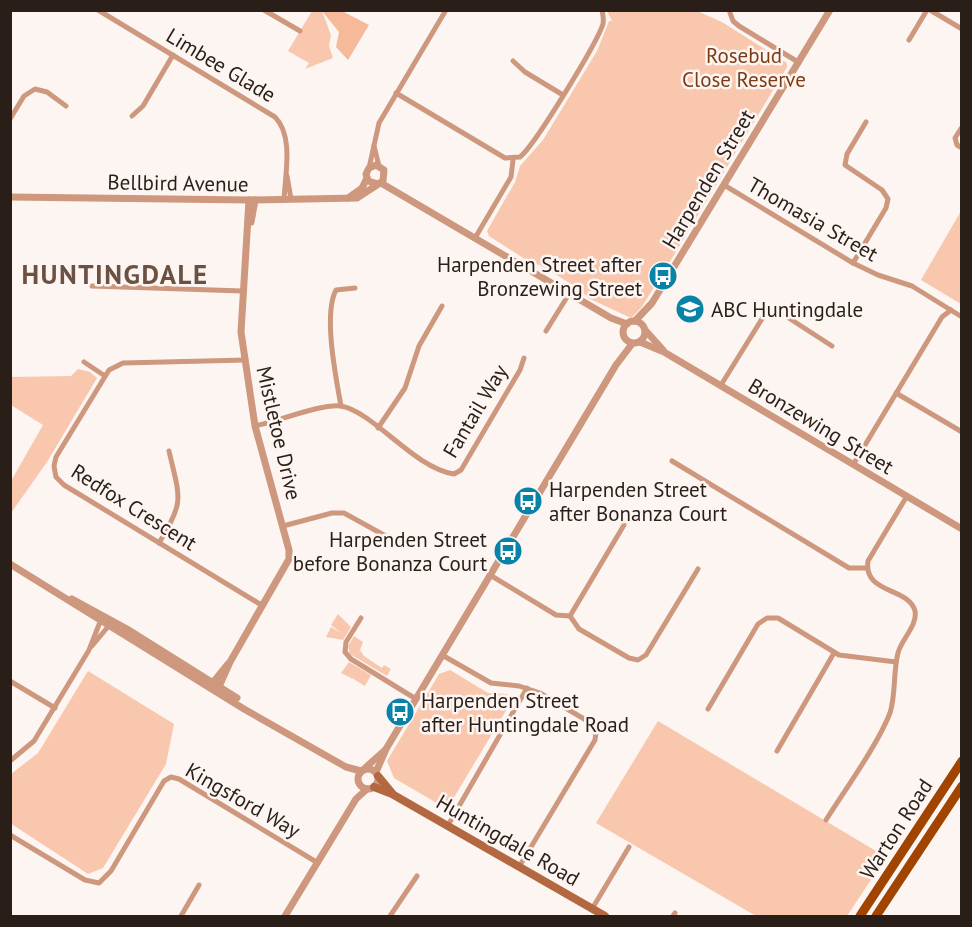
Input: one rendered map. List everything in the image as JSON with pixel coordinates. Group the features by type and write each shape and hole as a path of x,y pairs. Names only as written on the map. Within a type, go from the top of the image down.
{"main road":[{"name":"Warton Road","path":"860,916 962,761"},
{"name":"Huntingdale Road","path":"377,774 393,794"},
{"name":"Warton Road","path":"876,916 962,786"},
{"name":"Huntingdale Road","path":"371,788 393,794 605,916"}],"street":[{"name":"Limbee Glade","path":"98,10 275,117 282,124 287,200"},
{"path":"264,10 300,31"},
{"path":"346,199 359,192 369,168 379,123 446,10"},
{"path":"396,93 505,158 513,160 526,153 563,95 600,30 602,10"},
{"path":"729,10 733,21 739,26 798,62"},
{"name":"Harpenden Street","path":"630,339 627,324 635,321 652,303 830,10"},
{"path":"909,40 929,10 962,29"},
{"path":"132,116 142,106 172,55"},
{"path":"513,61 525,72 563,95"},
{"path":"10,119 24,96 35,89 47,92 66,106"},
{"path":"853,263 886,208 888,199 882,190 845,165 847,154 866,122"},
{"path":"962,127 955,138 957,146 962,148"},
{"path":"366,178 370,183 379,184 385,174 379,166 373,144"},
{"path":"476,238 511,177 513,160"},
{"path":"369,168 379,166"},
{"name":"Bronzewing Street","path":"385,174 402,194"},
{"name":"Bronzewing Street","path":"379,184 402,194 611,318 627,324"},
{"name":"Bellbird Avenue","path":"10,197 346,199 363,196 379,184"},
{"name":"Thomasia Street","path":"724,185 853,263 878,275 912,286 962,316"},
{"name":"Mistletoe Drive","path":"215,687 289,559 283,526 255,426 242,332 243,291 252,200"},
{"path":"92,286 243,291"},
{"path":"255,426 328,407 341,406 332,336 332,297 336,290 355,288"},
{"path":"546,331 569,294"},
{"name":"Harpenden Street","path":"356,799 371,788 386,749 630,339 645,329 652,303"},
{"path":"378,428 409,380 419,345 442,306"},
{"path":"853,465 942,317 951,310"},
{"path":"721,385 765,314 773,311 781,313 832,346"},
{"name":"Bronzewing Street","path":"611,318 630,339 664,352 962,529"},
{"path":"635,321 645,329"},
{"name":"Bronzewing Street","path":"645,329 664,352"},
{"name":"Fantail Way","path":"341,406 378,428 406,450 445,473 454,474 461,470 520,370 524,358"},
{"path":"84,362 105,376 109,370 123,363 246,360"},
{"name":"Redfox Crescent","path":"105,376 56,457 54,466 56,477 64,485 263,606"},
{"path":"896,393 962,432"},
{"path":"159,543 176,515 179,505 169,451"},
{"path":"672,461 849,568 867,568"},
{"path":"826,820 889,713 896,662 901,644 914,623 915,612 909,602 875,582 867,568 868,561 907,496"},
{"path":"283,526 332,513 344,513 402,545"},
{"path":"570,616 624,525"},
{"path":"10,564 360,775 371,788"},
{"path":"570,616 579,629 629,658 638,660 646,655 698,568"},
{"path":"490,575 556,615 570,616"},
{"path":"89,650 101,618"},
{"path":"361,618 346,642 345,652 351,659 416,699"},
{"path":"708,709 758,624 767,618 778,618 834,653 896,662"},
{"path":"10,761 34,741 89,650 111,623"},
{"path":"777,751 834,653"},
{"path":"442,656 491,683 527,687 591,723 596,732 595,740 519,867"},
{"path":"10,681 55,708"},
{"path":"447,827 527,687"},
{"path":"596,732 606,731"},
{"name":"Harpenden Street","path":"285,916 356,799 360,775 386,749"},
{"path":"360,775 377,774"},
{"name":"Kingsford Way","path":"10,835 99,886 111,871 164,781 171,777 179,779 318,863"},
{"path":"592,909 629,847"},
{"path":"390,916 417,876"},
{"path":"181,916 199,885"}],"green space":[{"path":"312,11 322,11 331,35 329,46 333,58 305,69 309,63 288,51"},
{"name":"Rosebud Close Reserve","path":"607,11 697,11 722,22 787,63 787,67 665,270 641,308 631,318 588,298 581,290 540,265 531,263 489,236 487,231 515,182 520,166 543,140 597,51 609,21 612,21"},
{"path":"961,211 961,304 921,280"},
{"path":"78,369 90,372 97,378 47,462 11,513 11,481 43,425 11,405 11,377 71,376"},
{"path":"338,614 351,627 343,640 326,637 331,627 341,633 331,625"},
{"path":"354,636 363,642 360,650 364,656 382,668 384,665 391,669 387,676 350,654 348,646"},
{"path":"349,662 371,675 365,686 352,678 350,680 351,678 341,673"},
{"path":"450,670 488,693 507,694 510,704 447,809 394,778 387,761 439,674"},
{"path":"88,671 174,724 166,764 103,868 88,874 10,823 11,774 38,753"},
{"path":"658,721 886,857 847,916 756,916 596,823"}],"shaded area":[{"path":"322,11 342,11 369,25 348,60 336,47 339,32"}],"place":[{"name":"Harpenden Street after Bronzewing Street","path":"663,276"},
{"name":"ABC Huntingdale","path":"690,309"},
{"name":"Harpenden Street after Bonanza Court","path":"528,501"},
{"name":"Harpenden Street before Bonanza Court","path":"508,551"},
{"name":"Harpenden Street after Huntingdale Road","path":"400,712"}],"district":[{"name":"HUNTINGDALE","path":"115,274"}]}
